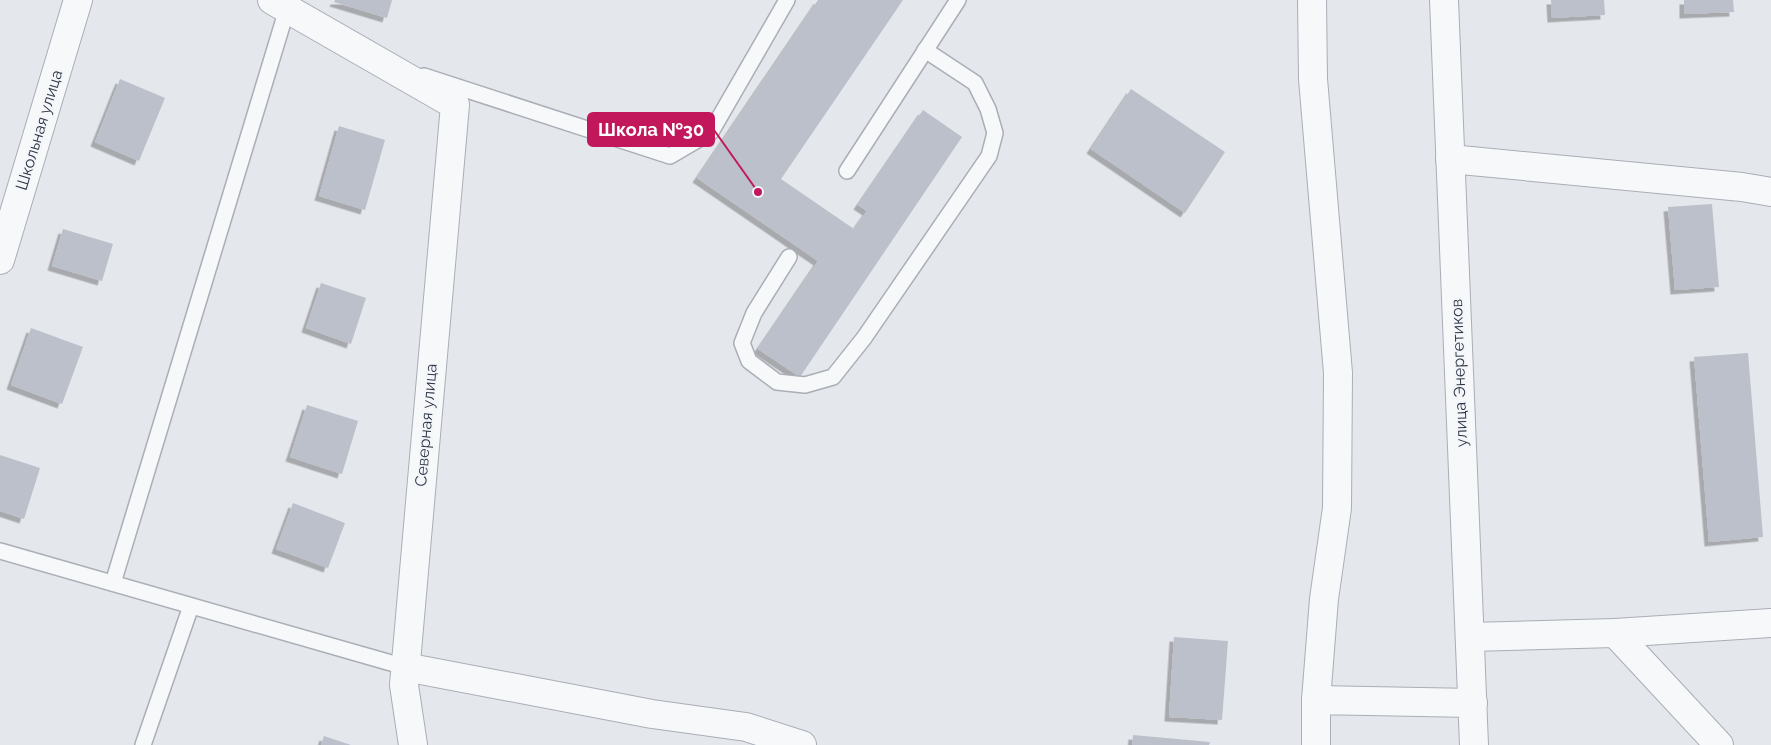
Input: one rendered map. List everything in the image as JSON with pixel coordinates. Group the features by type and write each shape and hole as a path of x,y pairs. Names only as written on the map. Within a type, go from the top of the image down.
{"street":[{"name":"Школьная улица","path":"0,260 78,0"},
{"path":"1312,0 1313,79 1338,373 1337,508 1324,599 1316,700 1316,745"},
{"name":"улица Энергетиков","path":"1444,0 1474,745"},
{"path":"280,4 380,62"},
{"name":"Северная улица","path":"380,62 455,105 405,667 404,685 413,745"},
{"path":"1450,159 1742,187 1771,192"},
{"path":"1470,637 1616,633 1771,623"},
{"path":"1616,633 1719,745"},
{"path":"405,667 652,714 746,727 802,745"},
{"path":"1316,700 1472,703"}],"lane":[{"path":"380,62 670,156 711,132 787,0"},
{"path":"847,170 958,0"},
{"path":"113,583 280,4"},
{"path":"789,257 754,313 742,343 749,361 777,382 806,385 833,377 864,338 989,156 995,133 988,109 975,83 925,50"},
{"path":"0,551 405,667"},
{"path":"143,745 190,606"}],"building":[{"path":"335,0 392,0 387,18 334,2"},
{"path":"818,0 903,0 781,179 854,229 867,211 858,205 923,110 962,137 800,377 758,349 818,261 697,178"},
{"path":"1551,0 1604,0 1605,15 1552,18"},
{"path":"1684,0 1733,0 1734,12 1684,14"},
{"path":"120,79 165,98 139,161 95,142"},
{"path":"1131,89 1225,152 1185,213 1091,149"},
{"path":"339,126 385,140 365,210 319,196"},
{"path":"1712,204 1719,287 1675,290 1668,207"},
{"path":"63,229 113,244 102,281 52,266"},
{"path":"321,283 366,298 351,344 306,328"},
{"path":"31,328 83,347 62,404 11,385"},
{"path":"1748,353 1763,537 1709,542 1694,357"},
{"path":"307,405 358,421 342,474 290,457"},
{"path":"0,455 40,468 24,519 0,511"},
{"path":"293,503 345,523 328,568 276,549"},
{"path":"1174,637 1228,641 1222,720 1169,717"},
{"path":"1133,735 1210,742 1209,745 1132,745"},
{"path":"324,736 351,745 321,745"}],"place":[{"name":"Школа №30","path":"758,192"}]}
